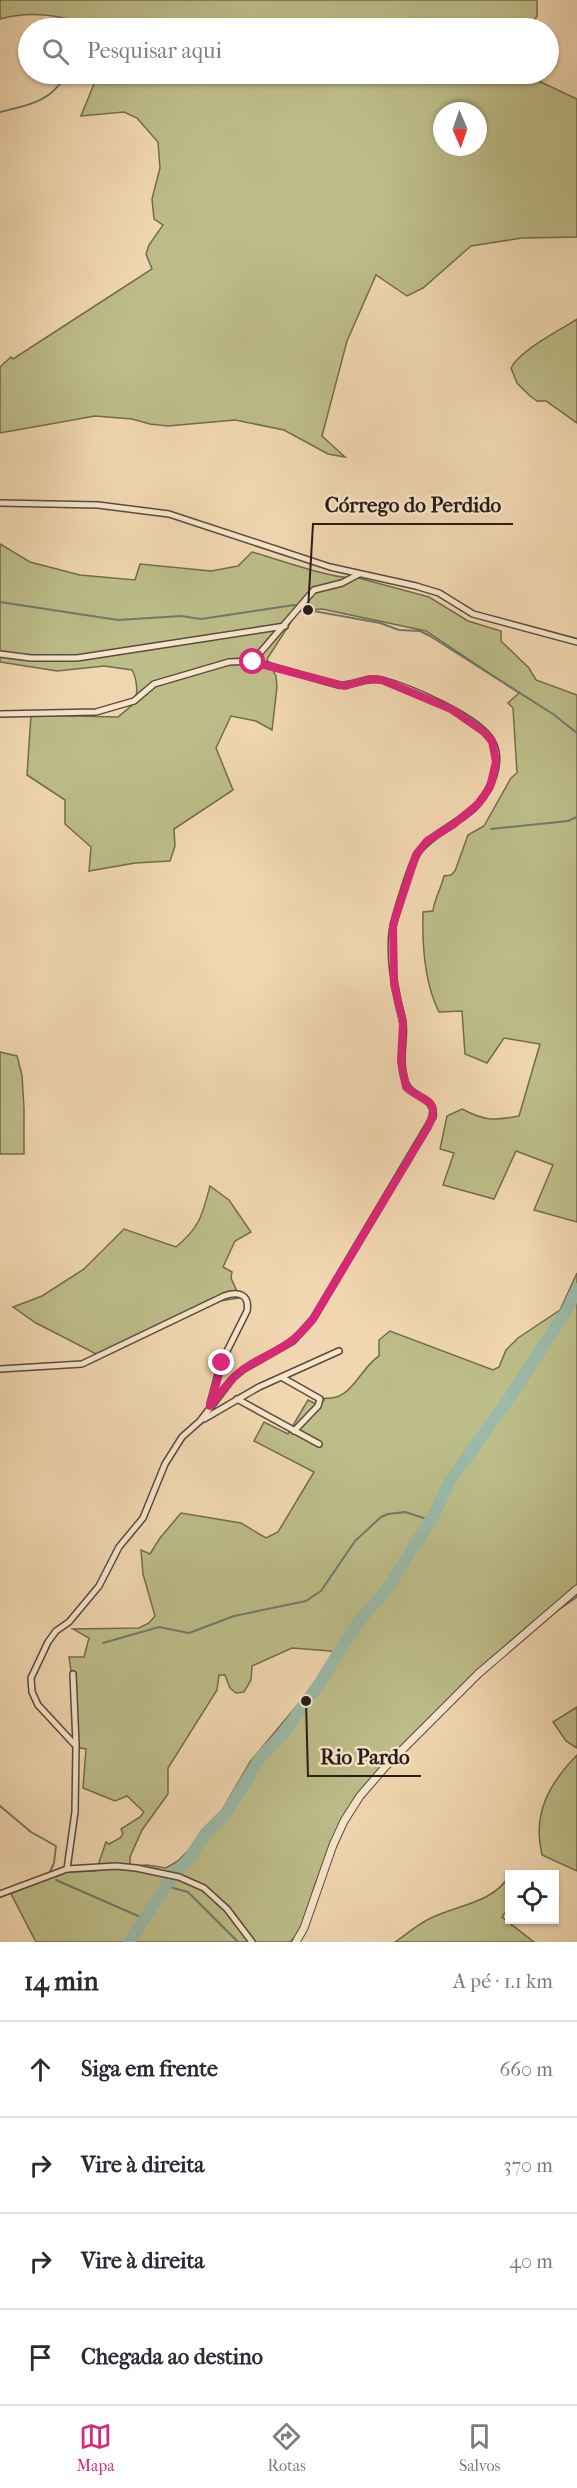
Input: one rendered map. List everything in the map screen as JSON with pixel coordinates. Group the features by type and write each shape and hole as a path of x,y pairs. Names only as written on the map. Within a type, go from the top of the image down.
{"street":[{"path":"0,503 98,505 169,514 330,567 439,593 473,614 577,642"},
{"path":"253,662 314,590 342,583 359,574"},
{"path":"0,654 31,658 77,658 285,626"},
{"path":"0,714 96,712 135,701 154,684 229,662 253,662 345,686 369,679 382,680 421,695 451,709 484,732 492,741 496,762 490,787 478,804 454,824 427,841 416,855 393,925 394,984 403,1023 402,1069 406,1087 429,1101 433,1106 433,1117 313,1319 303,1331 278,1352 244,1369 210,1406 200,1421 174,1447 143,1518 119,1547 91,1598 48,1642 31,1678 34,1699 76,1746"},
{"path":"0,1369 82,1364 224,1296 240,1293 249,1302 247,1311 222,1363 210,1406"},
{"path":"200,1421 259,1387 339,1351"},
{"path":"283,1378 320,1399 318,1406 294,1431"},
{"path":"237,1399 319,1444"},
{"path":"296,1942 304,1928 333,1845 344,1821 360,1796 394,1757 478,1674 577,1589"},
{"path":"67,1869 75,1812 76,1746 73,1674"},
{"path":"0,1894 67,1869 116,1866 165,1874 179,1877 204,1888 217,1898 252,1942"}],"green space":[{"path":"0,0 537,0 536,18 63,18 35,14 0,19"},
{"path":"94,84 545,84 577,99 577,237 522,238 471,246 423,288 407,296 376,275 347,341 322,436 345,457 328,454 284,430 235,420 168,426 132,419 95,416 0,433 0,367 11,357 13,359 152,269 146,254 149,245 163,225 154,219 152,199 160,168 158,142 137,118 124,112 81,116"},
{"path":"577,319 577,423 546,401 537,401 530,396 517,383 511,368 531,348"},
{"path":"0,544 30,562 80,575 135,580 140,564 211,571 238,566 252,552 321,573 347,578 355,577 429,597 468,621 501,631 501,641 529,668 536,680 577,695 577,1222 534,1210 553,1165 516,1151 494,1199 443,1185 454,1153 440,1149 447,1116 462,1109 490,1119 519,1116 540,1044 504,1038 487,1063 465,1054 462,1011 439,1012 427,976 423,937 423,912 433,911 444,876 451,875 455,871 468,835 484,826 511,778 517,773 513,708 508,703 519,693 426,631 322,609 298,611 267,659 276,676 277,687 272,730 256,721 231,716 216,748 233,790 174,829 175,846 170,861 135,863 89,871 91,847 65,824 65,800 27,775 31,715 118,717 132,706 135,700 137,687 135,678 132,670 104,666 57,671 0,662"},
{"path":"0,1052 17,1056 22,1075 24,1154 0,1154"},
{"path":"210,1186 229,1200 251,1232 235,1241 223,1267 232,1272 231,1278 240,1298 220,1301 102,1357 36,1323 13,1307 42,1296 84,1269 124,1229 176,1247 199,1220"},
{"path":"577,1273 577,1597 522,1635 379,1777 351,1813 319,1884 316,1882 301,1931 290,1942 36,1942 10,1892 59,1871 96,1871 106,1842 109,1844 120,1838 123,1834 121,1829 144,1812 127,1796 115,1801 83,1788 86,1749 74,1747 74,1691 69,1657 84,1657 89,1638 73,1629 139,1628 149,1623 155,1616 143,1574 141,1550 150,1554 181,1513 241,1523 266,1538 278,1532 314,1472 254,1441 264,1422 288,1434 308,1400 320,1406 325,1398 342,1395 379,1356 379,1340 390,1331 493,1370 499,1367 506,1350 518,1338 560,1310","holes":["292,1648 331,1651 334,1654 309,1691 250,1762 214,1824 178,1861 166,1868 147,1865 130,1866 130,1857 142,1830 168,1794 168,1768 217,1690 219,1675 225,1675 230,1688 236,1693 244,1692 251,1680 252,1666"]},
{"path":"577,1707 577,1748 566,1741 553,1722"},
{"path":"577,1755 577,1871 542,1855 539,1826 541,1813 551,1789"},
{"path":"505,1881 505,1913 502,1917 505,1919 505,1924 511,1924 534,1942 395,1942 431,1918 484,1898"}],"waterway":[{"path":"0,112 40,100 60,84"},
{"path":"0,602 118,620 181,616 201,619 294,605 308,610 380,623 399,630 420,631 553,714 577,733"},
{"path":"491,829 568,821 577,817"},
{"path":"129,1942 173,1875 188,1860 205,1834 227,1812 260,1758 282,1735 319,1684 358,1622 386,1591 436,1511 449,1482 510,1397 567,1310 577,1289"},
{"path":"103,1643 159,1627 189,1633 234,1616 306,1601 321,1591 355,1541 381,1517 405,1512 430,1520"},
{"path":"0,1806 31,1832 56,1846 54,1863 49,1874"},
{"path":"56,1880 145,1919"},
{"path":"167,1883 173,1888 188,1892 238,1942"}],"place":[{"name":"Córrego do Perdido","path":"308,610"},
{"name":"Rio Pardo","path":"306,1701"}],"route":[{"path":"222,1363 210,1406 233,1378 244,1369 278,1352 293,1341 313,1319 433,1117 433,1106 406,1087 403,1076 401,1046 403,1023 394,984 391,935 416,855 427,841 454,824 478,804 490,787 495,775 496,762 492,741 484,732 451,709 421,695 382,680 369,679 345,686 253,662"}]}
